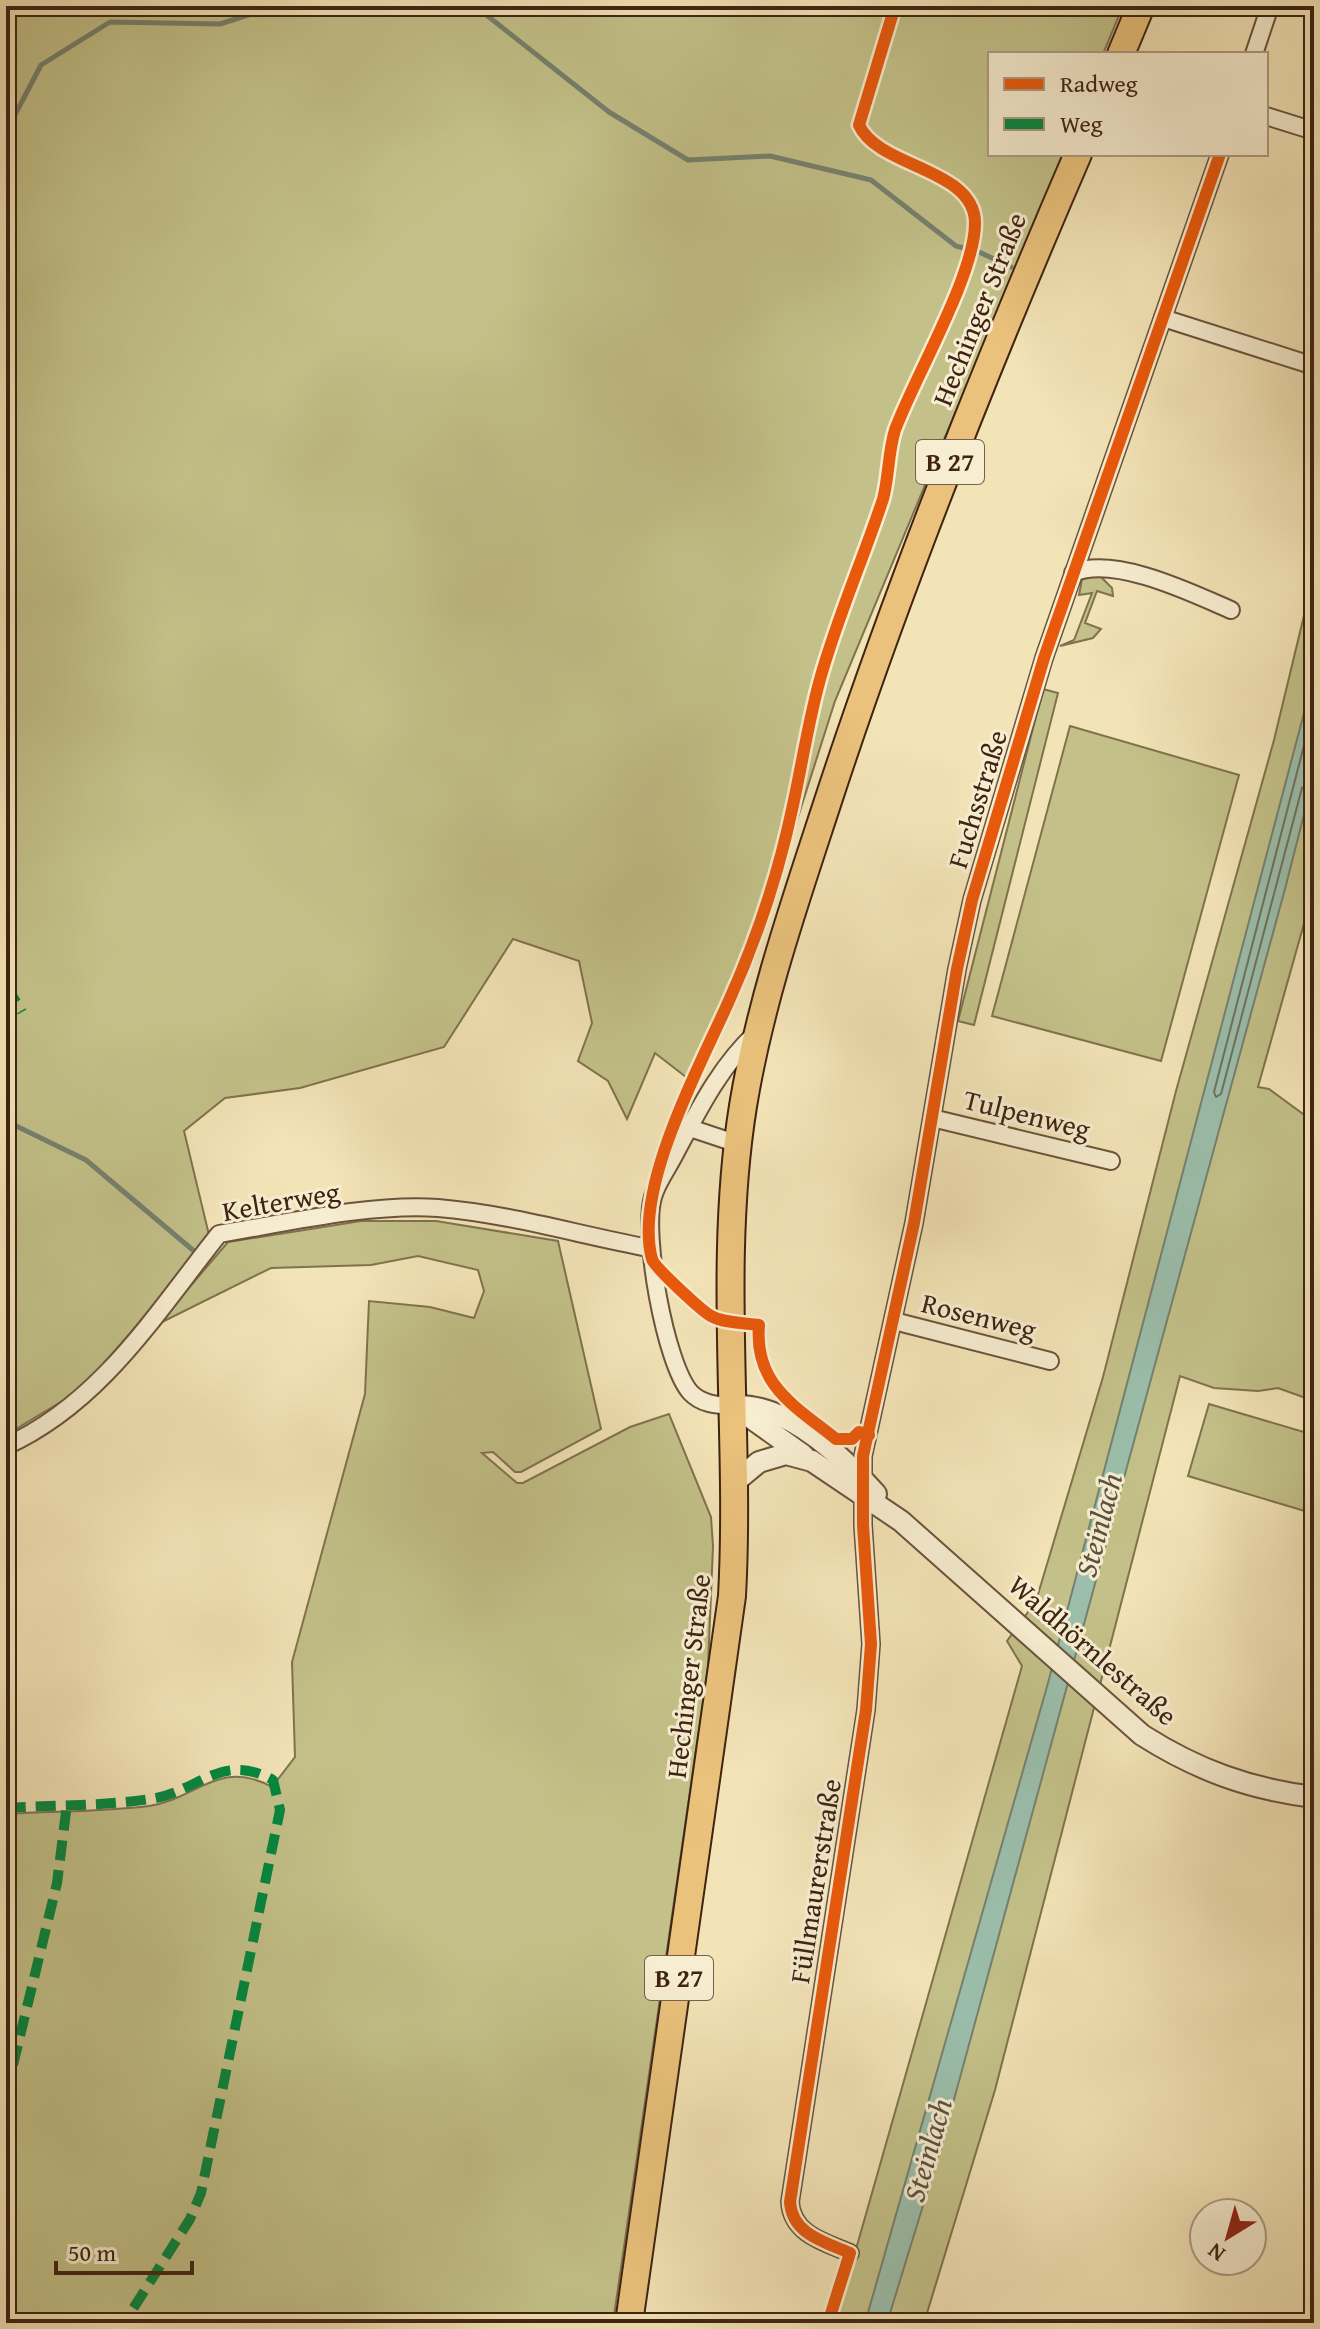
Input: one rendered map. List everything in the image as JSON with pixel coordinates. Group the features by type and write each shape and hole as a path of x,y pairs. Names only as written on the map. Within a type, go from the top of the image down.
{"main road":[{"path":"1122,52 1141,6"},
{"name":"Hechinger Straße","path":"629,2323 732,1596 736,1481 732,1251 738,1144 756,1033 822,819 907,568 1077,156"}],"street":[{"path":"1255,52 1270,6"},
{"path":"1268,117 1314,131"},
{"name":"Fuchsstraße","path":"863,1488 863,1456 894,1321 972,900 1073,573 1219,156"},
{"path":"1163,318 1314,366"},
{"path":"1073,573 1094,567 1138,575 1231,610"},
{"name":"Hechinger Straße","path":"689,1391 661,1311 649,1248 652,1200 732,1057 756,1033"},
{"name":"Tulpenweg","path":"932,1118 1111,1161"},
{"path":"690,1128 738,1144"},
{"name":"Kelterweg","path":"6,1446 76,1404 117,1365 219,1234 358,1213 435,1208 496,1215 649,1248"},
{"name":"Rosenweg","path":"894,1321 1050,1361"},
{"name":"Waldhörnlestraße","path":"689,1391 709,1404 750,1405 791,1422 1142,1735 1198,1767 1263,1789 1314,1797"},
{"path":"734,1406 812,1461"},
{"name":"Waldhörnlestraße","path":"736,1481 759,1462 786,1454 812,1461 863,1488"},
{"name":"Füllmaurerstraße","path":"850,2253 801,2229 791,2218 790,2202 866,1710 871,1644 863,1488"}],"shaded area":[{"path":"6,6 1123,6 1104,52 988,52 988,156 1062,156 835,701 762,930 731,1012 704,1064 686,1077 655,1053 627,1119 608,1081 578,1061 592,1023 579,961 513,939 444,1047 300,1088 225,1098 184,1131 209,1235 110,1359 74,1394 6,1435"},
{"path":"1314,574 1314,888 1258,1087 1269,1089 1314,1122 1314,1401 1278,1388 1258,1391 1214,1388 1180,1376 995,2090 924,2323 835,2323 1022,1666 1007,1641 1036,1601 1103,1377 1176,1091 1274,740"},
{"path":"1100,576 1112,588 1113,596 1097,591 1085,623 1101,629 1093,638 1060,646 1074,640 1092,593 1079,595 1082,579"},
{"path":"1043,689 1058,693 974,1025 958,1021"},
{"path":"1070,726 1239,775 1161,1061 992,1016"},
{"path":"361,1221 436,1221 558,1241 601,1429 521,1472 515,1472 493,1452 482,1453 517,1483 523,1483 630,1427 669,1414 711,1517 713,1546 708,1667 613,2323 6,2323 6,1814 149,1806 223,1778 254,1779 272,1787 295,1757 292,1662 365,1394 369,1301 430,1307 474,1318 484,1291 478,1270 418,1256 371,1265 271,1268 158,1324 228,1242"},
{"path":"1209,1404 1314,1435 1314,1490 1308,1512 1188,1476"}],"water":[{"name":"Steinlach","path":"1314,675 1314,775 1285,889 941,2147 887,2323 865,2323 1048,1683"}],"waterway":[{"path":"6,132 41,65 110,22 220,24 277,6"},
{"path":"475,6 609,112 688,160 770,156 871,180 956,246 964,248"},
{"path":"977,251 1011,267"},
{"path":"6,1121 86,1160 194,1251"}],"marked path":[{"path":"6,985 22,1012"},
{"path":"6,1808 150,1799 210,1776 238,1770 255,1772 273,1780 280,1810 201,2193 190,2219 124,2323"},
{"path":"6,2094 57,1883 67,1804"}],"cycle path":[{"path":"869,1435 859,1432 852,1439 836,1439 792,1404 770,1379 763,1363 759,1325 722,1320 698,1306 655,1264 649,1231 652,1199 672,1129 738,979 774,881 819,683 883,499 895,430 955,297 972,245 975,223 971,205 960,191 943,179 885,151 869,139 859,125 895,6"},
{"path":"828,2323 850,2253 803,2229 792,2213 790,2202 866,1710 871,1644 863,1525 863,1456 914,1223 957,969 972,900 1044,658 1219,156"}]}
